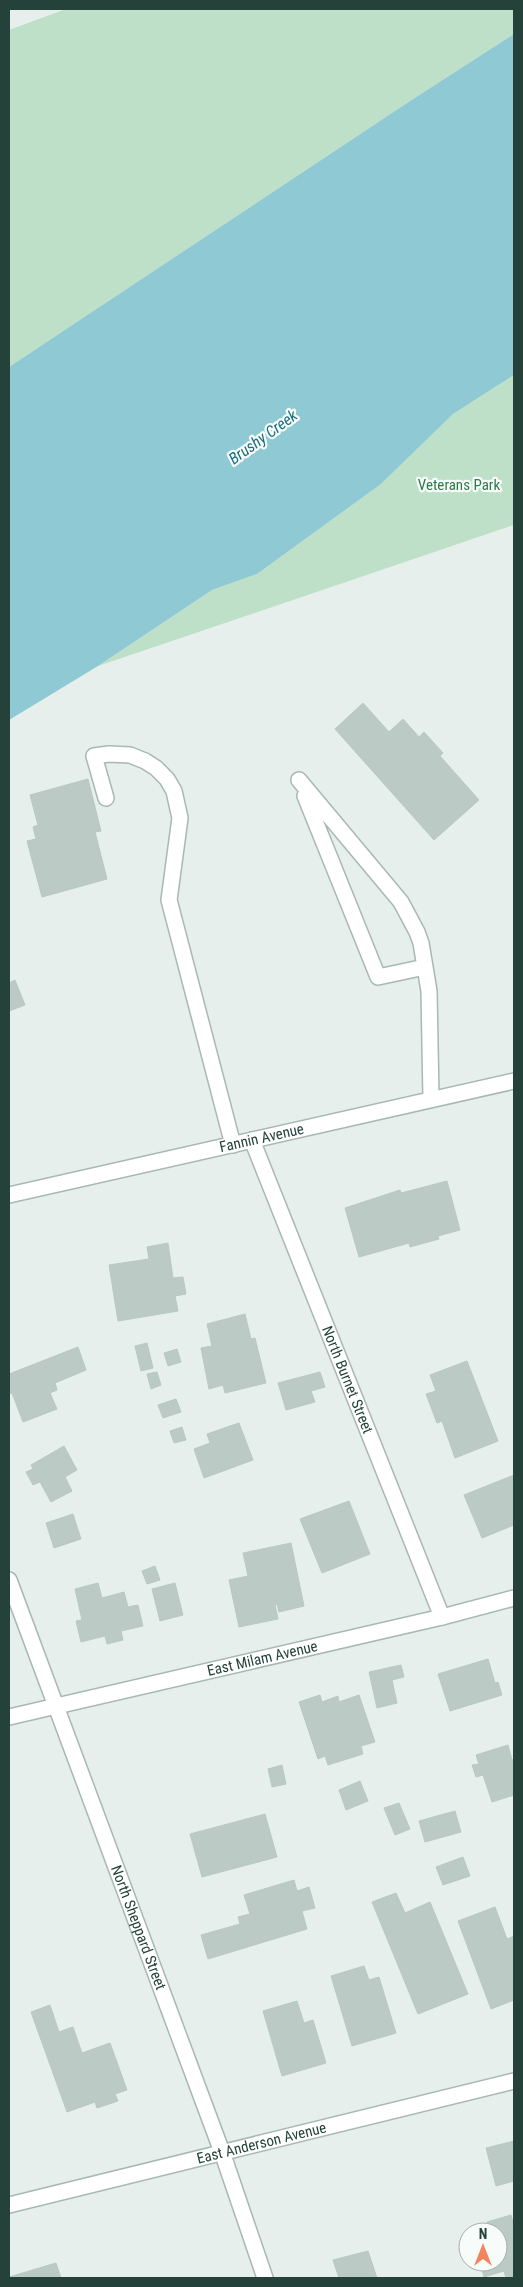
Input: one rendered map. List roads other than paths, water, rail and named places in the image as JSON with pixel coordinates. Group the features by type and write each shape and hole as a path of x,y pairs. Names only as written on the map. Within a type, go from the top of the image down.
{"street":[{"path":"106,798 94,756 109,754 130,755 145,761 156,768 167,779 174,791 180,818 170,900 233,1145"},
{"path":"425,967 378,977 299,780 401,902 421,943 425,967 431,1013 431,1098"},
{"name":"Fannin Avenue","path":"9,1195 431,1098 514,1081"},
{"name":"North Burnet Street","path":"252,1140 442,1617"},
{"name":"North Sheppard Street","path":"9,1580 222,2152 265,2278"},
{"name":"East Milam Avenue","path":"9,1717 442,1617 514,1598"},
{"name":"East Anderson Avenue","path":"9,2205 514,2080"}],"water":[{"name":"Brushy Creek","path":"514,34 514,375 453,414 381,484 257,574 212,590 98,666 9,720 9,367"}],"park label":[{"name":"Veterans Park","path":"459,485"}]}
